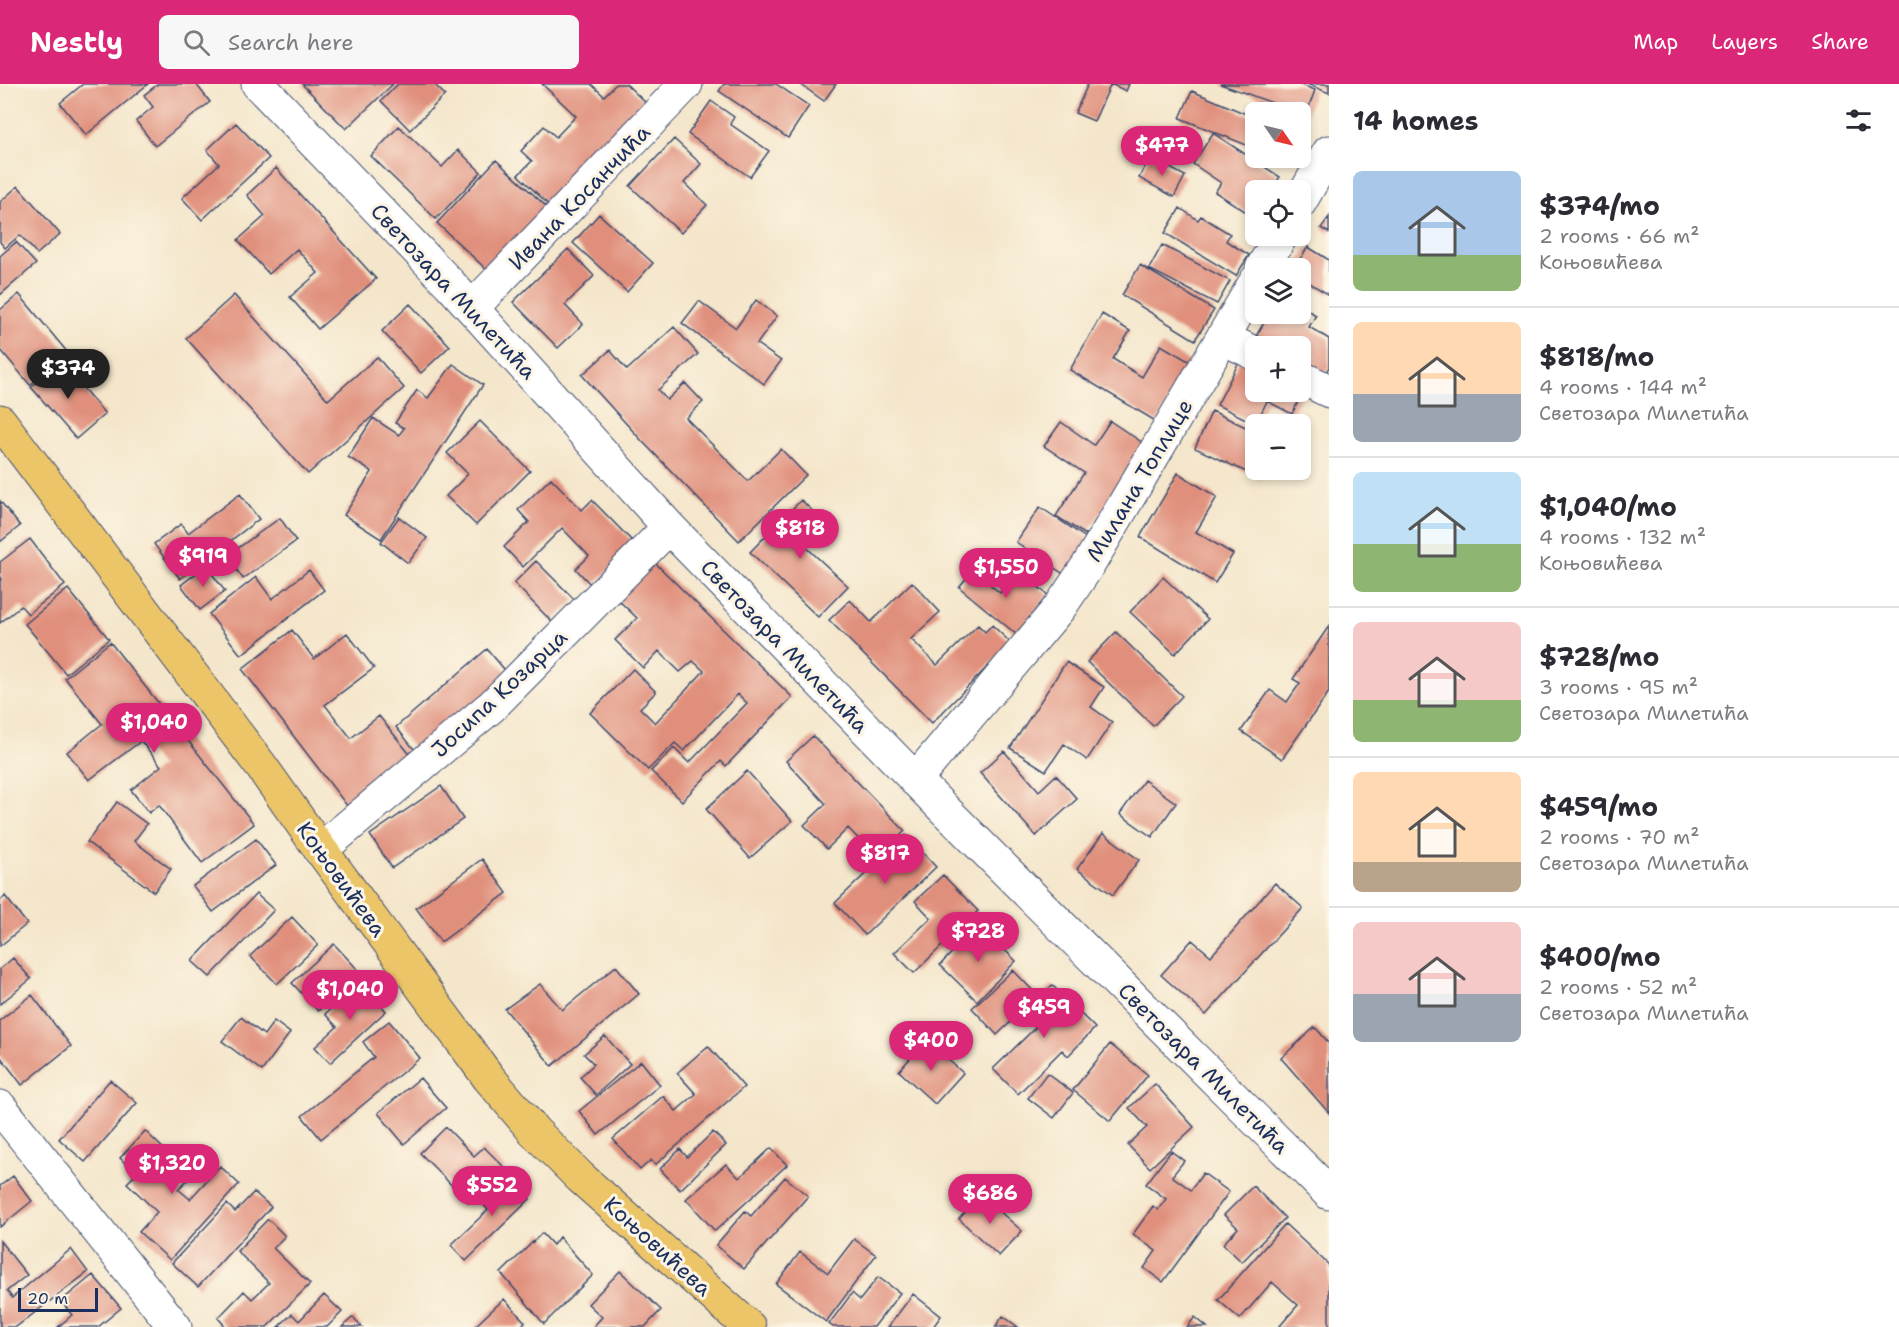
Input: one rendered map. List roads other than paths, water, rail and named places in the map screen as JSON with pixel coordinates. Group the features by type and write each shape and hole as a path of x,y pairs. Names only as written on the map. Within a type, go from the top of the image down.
{"main road":[{"name":"Коњовићева","path":"0,421 233,729 489,1078 534,1131 580,1177 749,1327"}],"street":[{"name":"Светозара Милетића","path":"258,84 472,308 669,527 915,780 1329,1193"},
{"name":"Ивана Косанчића","path":"472,308 686,84"},
{"path":"1311,183 1329,152"},
{"name":"Милана Топлице","path":"915,780 1060,607 1089,564 1245,299"},
{"path":"1223,338 1245,349"},
{"path":"1311,382 1329,391"},
{"name":"Јосипа Козарца","path":"320,850 492,706 669,527"},
{"path":"0,1107 175,1327"}]}
